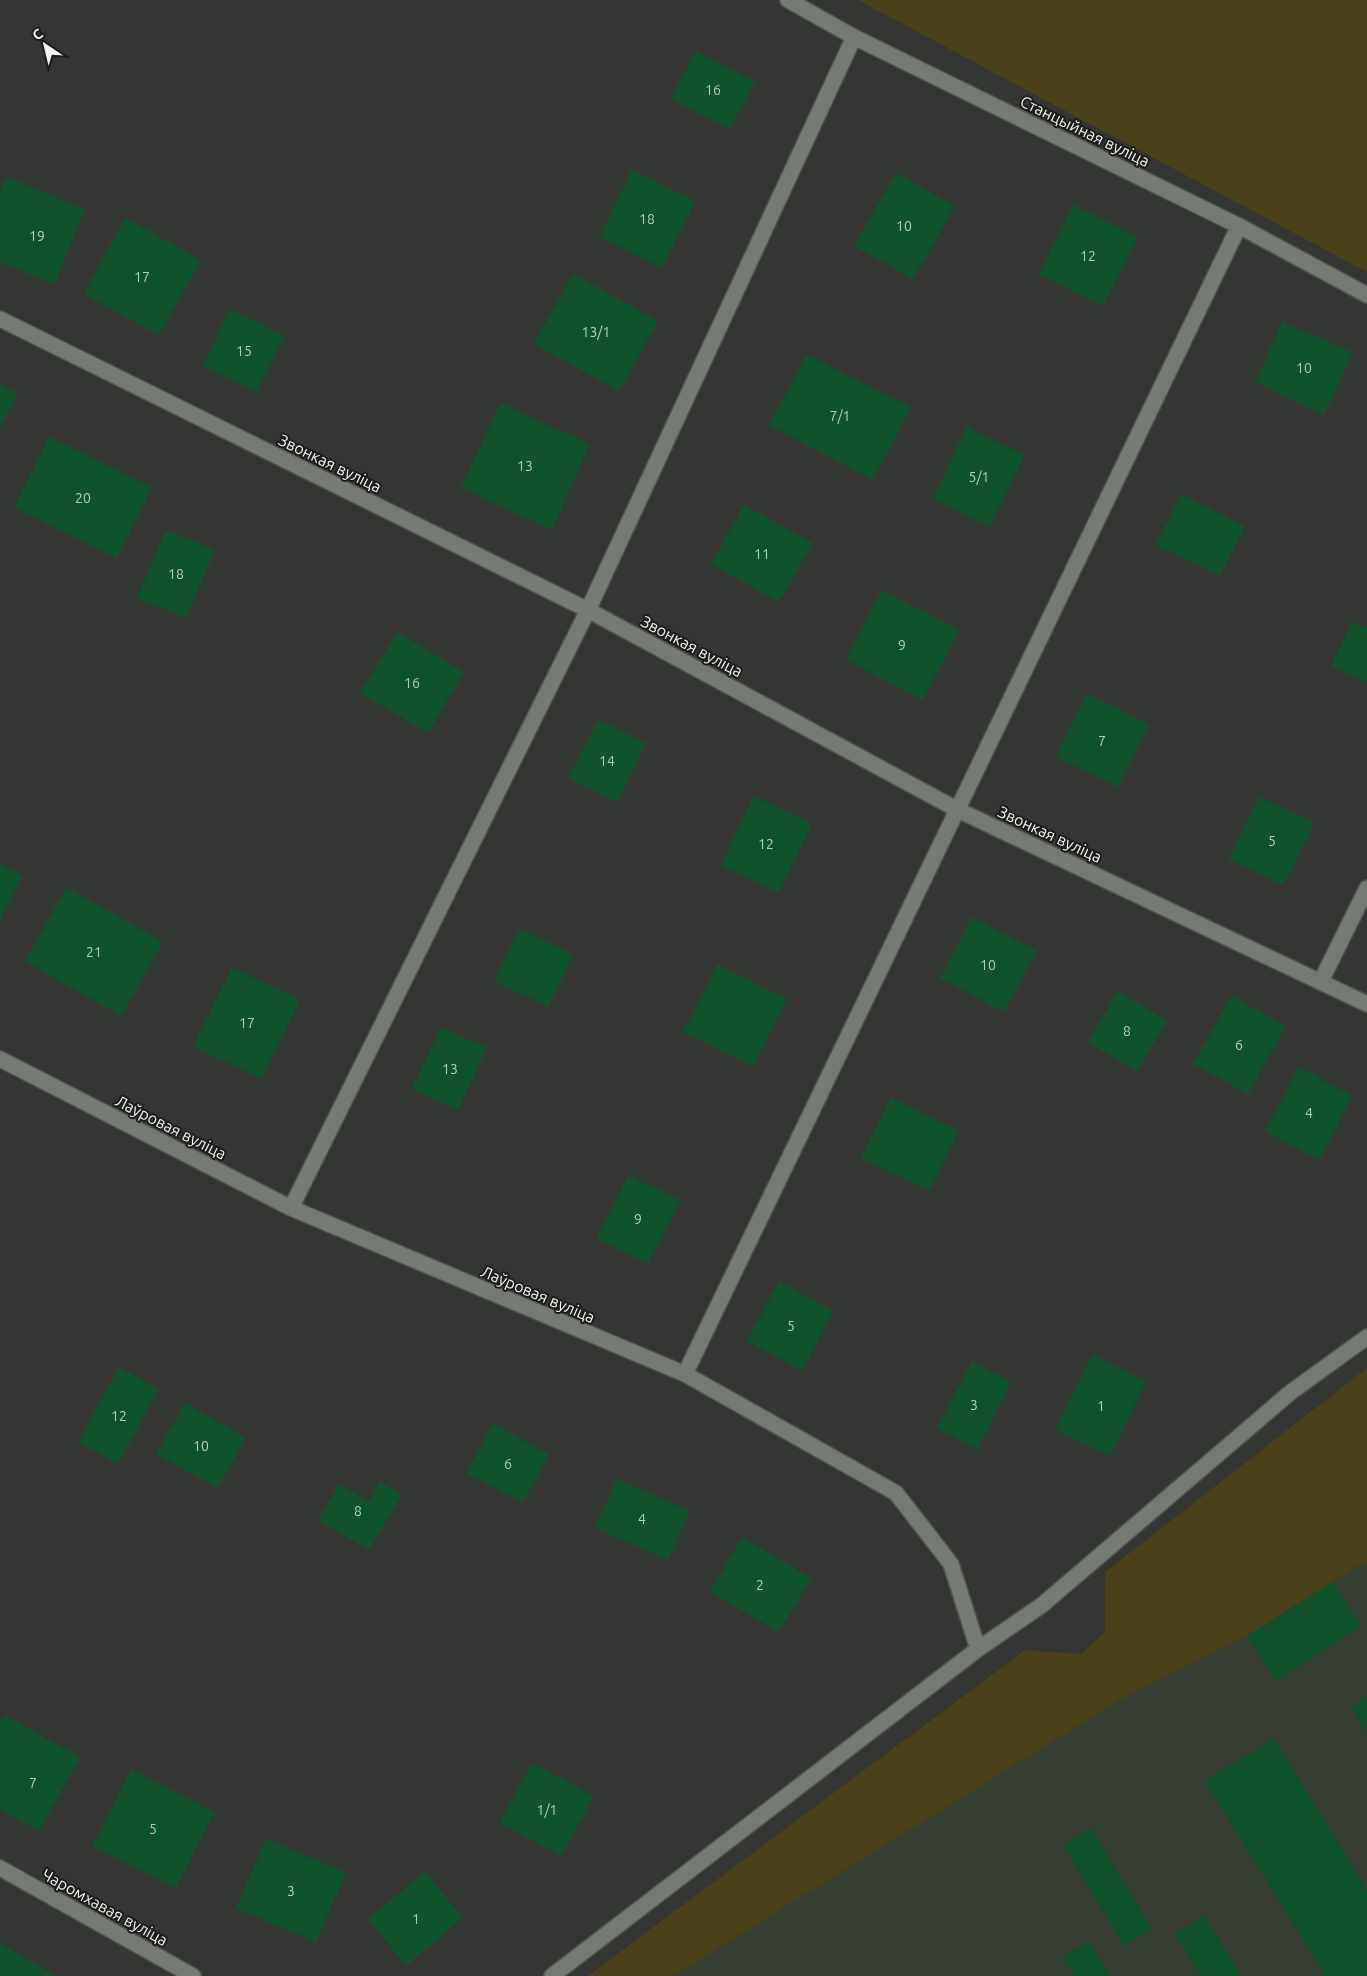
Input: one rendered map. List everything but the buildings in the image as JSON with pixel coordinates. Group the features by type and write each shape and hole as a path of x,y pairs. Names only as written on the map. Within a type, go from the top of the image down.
{"street":[{"name":"Станцыйная вуліца","path":"788,0 854,37 1239,226 1367,295"},
{"path":"291,1208 588,610 854,37"},
{"path":"685,1374 1239,226"},
{"name":"Звонкая вуліца","path":"0,319 588,610 958,810 1321,980 1367,1004"},
{"path":"1321,980 1367,888"},
{"name":"Лаўровая вуліца","path":"0,1059 291,1208 685,1374 896,1493 951,1564 978,1649"},
{"path":"552,1976 978,1649 1042,1605 1291,1392 1367,1337"},
{"name":"Чаромхавая вуліца","path":"0,1868 193,1976"}],"shaded area":[{"path":"858,0 1367,0 1367,272"},
{"path":"1367,1368 1367,1564 1360,1565 1247,1636 1122,1699 674,1976 588,1976 1025,1650 1081,1654 1105,1632 1105,1572"},
{"path":"1367,1564 1367,1976 674,1976 1122,1699 1247,1636 1360,1565"}]}
